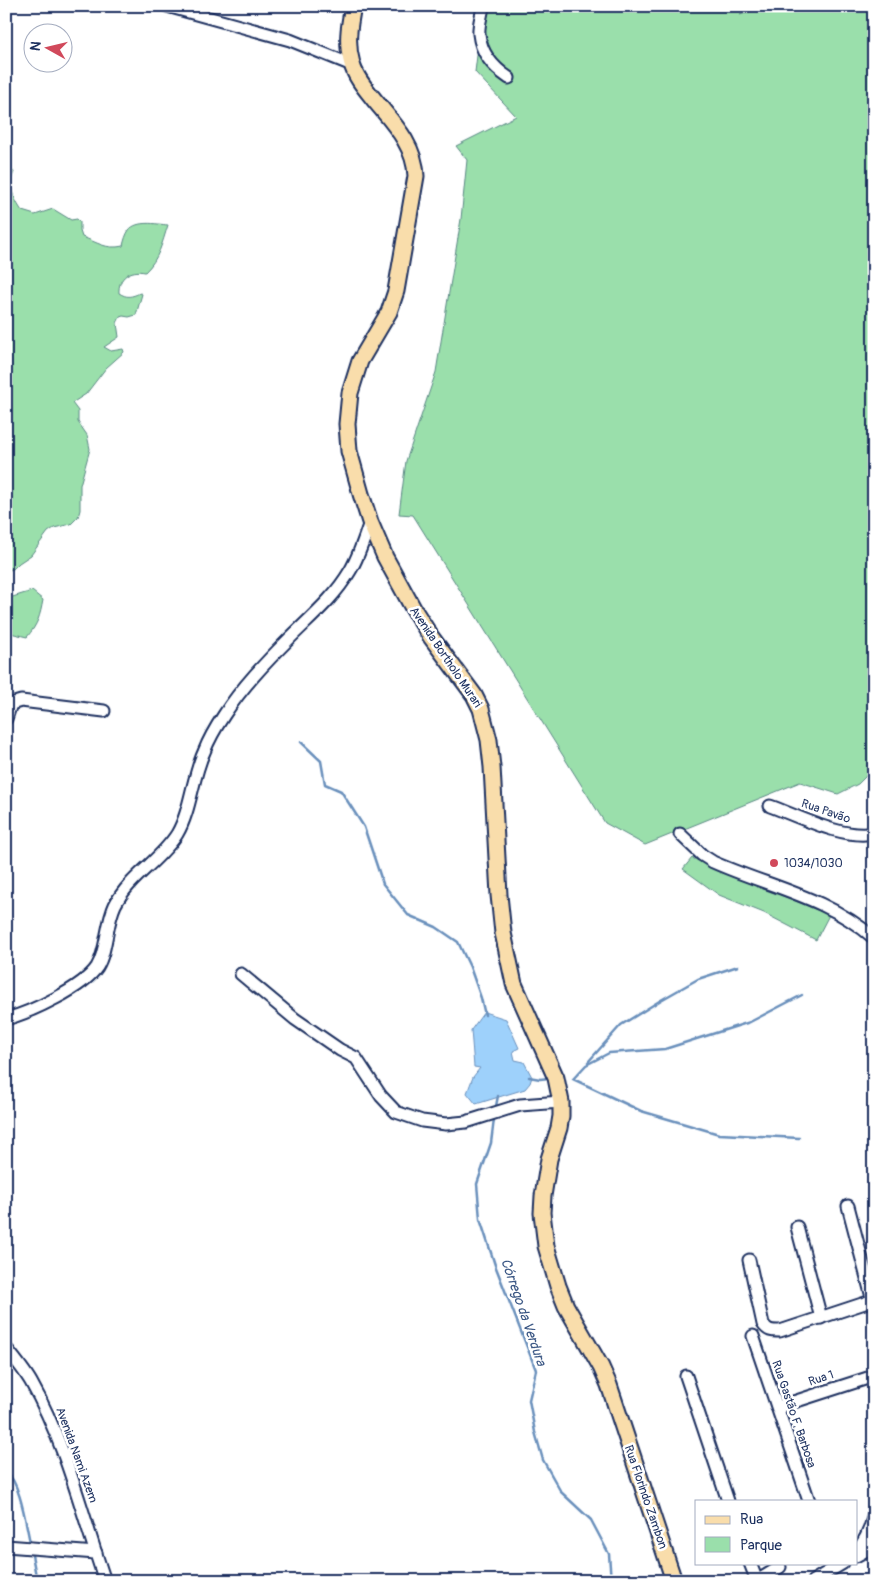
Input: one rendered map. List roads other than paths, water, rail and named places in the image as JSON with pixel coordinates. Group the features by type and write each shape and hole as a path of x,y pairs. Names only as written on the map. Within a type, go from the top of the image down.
{"main road":[{"path":"352,65 348,35 353,6"},
{"name":"Avenida Bortholo Murari","path":"352,65 359,80 412,152 416,167 416,185 396,291 388,312 356,372 348,402 346,424 350,451 370,522 385,557 405,595 431,637 474,695 481,709 489,740 492,767 503,933 514,984 556,1078 561,1102 559,1128 550,1159 543,1196 542,1213 546,1246 566,1306 601,1367 619,1413"},
{"name":"Rua Florindo Zambon","path":"619,1413 674,1581"}],"street":[{"path":"167,6 290,40 352,65"},
{"path":"483,6 479,33 482,44 486,55 497,70 509,78"},
{"path":"6,1019 71,989 86,978 97,966 103,951 110,918 116,904 122,894 166,850 182,824 203,753 224,715 253,677 327,602 341,584 358,556 370,522"},
{"path":"6,720 11,704 21,701 104,712"},
{"name":"Rua Pavão","path":"770,806 840,832 855,834 874,833"},
{"path":"680,834 713,862 817,901 849,919 874,938"},
{"path":"241,974 295,1018 340,1050 356,1058 381,1096 396,1112 422,1121 446,1124 466,1122 520,1105 561,1102"},
{"path":"749,1260 763,1324 772,1331 780,1331 873,1300 848,1206"},
{"path":"797,1227 821,1318"},
{"name":"Rua Gastão F. Barbosa","path":"753,1336 809,1500"},
{"name":"Avenida Nami Azem","path":"6,1348 30,1380 50,1418 80,1501 105,1581"},
{"path":"686,1376 728,1500"},
{"name":"Rua 1","path":"778,1407 874,1376"},
{"path":"858,1549 873,1520"},
{"path":"6,1546 96,1553"},
{"path":"858,1555 874,1546"},
{"path":"750,1564 757,1581 782,1565"},
{"path":"812,1581 841,1564"},
{"path":"773,1581 782,1565"}],"water":[{"path":"484,1012 506,1019 519,1048 513,1051 515,1060 524,1062 532,1077 525,1089 476,1104 467,1093 473,1077 480,1068 474,1067 471,1030"}],"waterway":[{"path":"301,742 321,761 325,784 341,791 364,827 383,884 408,915 436,927 458,942 470,967 485,1015"},
{"path":"588,1062 621,1025 698,979 738,966"},
{"path":"799,1138 719,1134 641,1111 573,1079 586,1065 609,1053 665,1049 750,1022 802,995"},
{"path":"529,1077 549,1078"},
{"name":"Córrego da Verdura","path":"496,1106 498,1096"},
{"name":"Córrego da Verdura","path":"494,1119 491,1143 477,1184 480,1219 495,1265 536,1370 529,1400 543,1460 561,1492 591,1520 609,1554 611,1581"},
{"path":"6,1472 11,1477 19,1494 30,1542"},
{"path":"32,1555 37,1581"}],"place":[{"name":"1034/1030","path":"774,863"}]}
